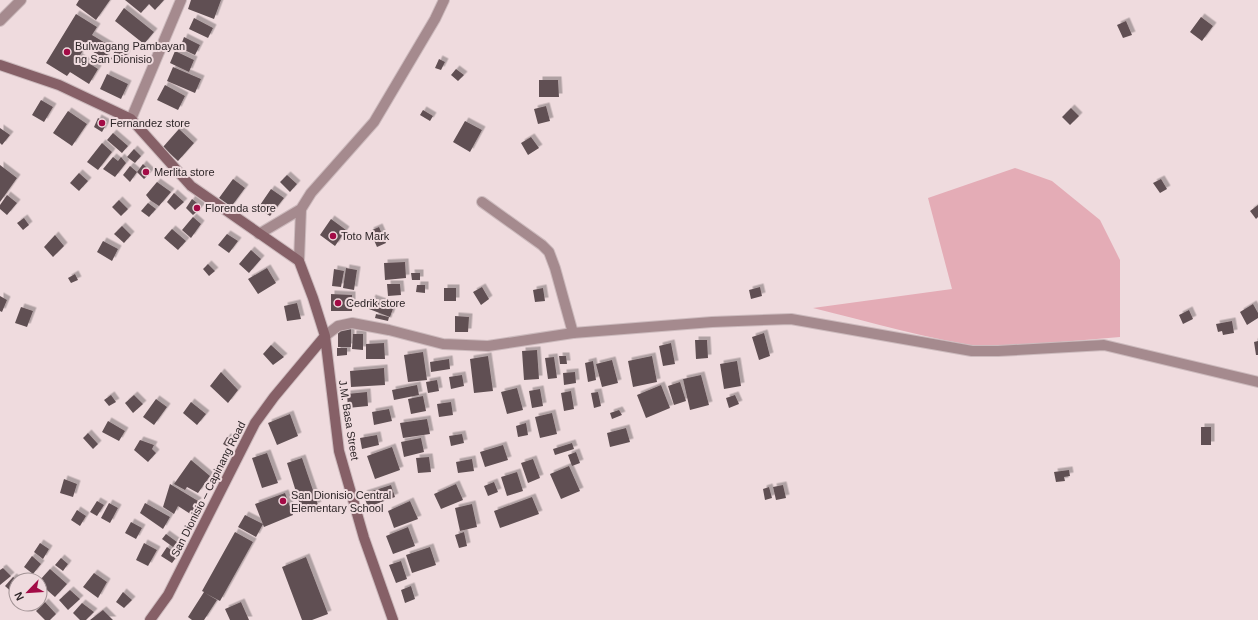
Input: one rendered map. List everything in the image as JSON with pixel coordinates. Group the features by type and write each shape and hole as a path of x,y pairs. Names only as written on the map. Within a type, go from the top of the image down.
{"main road":[{"path":"0,65 59,85 131,119 191,186 299,261"},
{"name":"J.M. Basa Street","path":"299,261 325,336 339,451 364,538 393,620"},
{"name":"San Dionisio – Capinang Road","path":"150,620 168,595 255,423 274,397 325,336"}],"street":[{"path":"0,21 21,0"},
{"path":"131,119 180,0"},
{"path":"259,234 301,209 311,193 374,122 435,19 444,0"},
{"path":"482,202 542,245 549,252 555,268 573,333"},
{"path":"299,261 301,209"},
{"path":"325,336 338,326 352,323 389,330 444,344 488,346 573,333 712,322 792,319 972,351 1104,345 1258,382"}],"shaded area":[{"path":"1015,168 1052,181 1100,220 1120,260 1120,337 990,348 923,336 813,308 952,289 928,198"}],"building":[{"path":"79,0 110,0 96,20 76,5"},
{"path":"125,0 164,0 155,10 149,4 141,13"},
{"path":"191,0 221,0 214,19 188,9"},
{"path":"124,8 154,32 144,44 115,21"},
{"name":"Bulwagang Pambayan ng San Dionisio","path":"76,14 97,27 92,35 112,47 105,59 85,47 79,57 98,69 89,84 70,72 67,76 46,63"},
{"path":"1201,17 1213,26 1202,41 1190,32"},
{"path":"194,18 213,28 208,38 189,29"},
{"path":"1126,21 1132,35 1123,38 1117,25"},
{"path":"184,37 200,45 195,55 180,48"},
{"path":"116,48 127,54 121,64 111,59"},
{"path":"175,51 194,60 189,72 170,63"},
{"path":"439,59 445,62 441,70 435,68"},
{"path":"173,67 201,79 195,93 167,81"},
{"path":"456,69 464,75 458,81 451,75"},
{"path":"107,74 128,84 121,99 100,89"},
{"path":"539,80 558,80 559,97 539,97"},
{"path":"165,85 185,96 178,110 157,100"},
{"path":"41,100 53,107 44,122 32,115"},
{"path":"546,106 550,121 538,124 534,109"},
{"path":"1071,108 1079,116 1070,125 1062,117"},
{"path":"423,110 433,116 430,121 420,115"},
{"path":"68,111 87,124 72,146 53,133"},
{"path":"98,118 107,123 102,132 94,127"},
{"path":"465,121 482,130 470,152 453,142"},
{"path":"0,128 10,135 2,145 0,143"},
{"path":"179,129 194,143 178,161 163,147"},
{"path":"113,133 128,146 122,153 107,140"},
{"path":"531,137 539,148 528,155 521,143"},
{"path":"102,143 112,152 98,170 87,162"},
{"path":"134,149 141,156 135,163 127,157"},
{"path":"113,157 118,161 121,157 126,163 115,177 103,169"},
{"path":"143,164 151,172 144,179 137,172"},
{"path":"0,165 17,178 0,202"},
{"path":"130,166 137,172 130,182 123,175"},
{"path":"79,173 88,181 79,191 70,183"},
{"path":"287,175 297,184 290,192 280,182"},
{"path":"233,179 245,188 231,207 219,198"},
{"path":"1161,179 1167,189 1160,193 1153,183"},
{"path":"157,182 171,192 159,206 150,200 146,195"},
{"path":"271,189 284,198 270,216 258,208"},
{"path":"174,193 184,202 175,210 167,202"},
{"path":"7,195 17,203 7,215 0,209 0,205"},
{"path":"192,199 202,207 193,215 186,208"},
{"path":"119,200 128,209 121,216 112,207"},
{"path":"148,203 156,209 149,217 141,211"},
{"path":"1258,205 1258,217 1256,219 1250,211"},
{"path":"193,217 201,224 191,238 182,230"},
{"path":"24,218 29,225 23,230 17,223"},
{"path":"331,219 346,230 335,246 320,235"},
{"path":"122,226 131,235 124,243 114,234"},
{"path":"379,227 386,243 377,247 370,231"},
{"path":"172,229 186,241 178,250 164,238"},
{"path":"227,234 238,241 229,253 218,245"},
{"path":"55,235 64,246 53,257 44,247"},
{"path":"103,241 118,249 112,261 97,252"},
{"path":"251,250 261,259 249,273 239,264"},
{"path":"405,262 406,278 385,280 384,263"},
{"path":"208,264 215,271 209,276 203,269"},
{"path":"267,268 276,283 258,294 248,279"},
{"path":"346,268 357,270 354,290 343,288"},
{"path":"334,269 344,271 341,287 332,286"},
{"path":"411,273 420,273 420,280 412,280"},
{"path":"75,274 78,280 71,283 68,278"},
{"path":"387,284 400,284 401,295 388,296"},
{"path":"417,285 425,285 425,293 416,292"},
{"path":"482,287 489,299 481,305 473,292"},
{"path":"760,287 762,296 751,299 749,290"},
{"path":"444,288 456,288 456,301 444,301"},
{"path":"543,288 545,301 535,302 533,290"},
{"path":"331,294 352,295 352,311 331,311"},
{"path":"0,296 7,300 2,312 0,311"},
{"path":"372,298 394,306 390,317 369,309"},
{"path":"297,303 301,319 287,321 284,306"},
{"path":"1253,304 1258,313 1258,318 1247,325 1240,312"},
{"path":"21,307 33,311 27,327 15,323"},
{"path":"1189,310 1193,319 1183,324 1179,315"},
{"path":"376,314 389,317 388,321 375,318"},
{"path":"455,316 469,317 468,332 455,332"},
{"path":"1232,321 1234,333 1223,335 1222,331 1218,332 1216,324"},
{"path":"351,327 351,347 338,347 338,328"},
{"path":"764,333 770,356 759,360 752,337"},
{"path":"353,334 363,334 363,350 352,349"},
{"path":"695,340 707,340 708,358 696,359"},
{"path":"1258,341 1258,355 1256,355 1254,342"},
{"path":"384,343 385,359 366,359 366,344"},
{"path":"671,343 675,364 663,366 659,346"},
{"path":"271,345 284,357 273,365 263,354"},
{"path":"337,348 347,348 347,355 337,356"},
{"path":"537,350 539,379 524,380 522,351"},
{"path":"423,352 427,380 408,382 404,355"},
{"path":"488,356 493,391 474,393 470,359"},
{"path":"559,356 566,356 567,364 560,364"},
{"path":"652,356 657,382 633,387 628,361"},
{"path":"554,357 557,378 548,379 545,358"},
{"path":"449,359 450,369 431,372 430,362"},
{"path":"612,360 618,383 602,387 596,364"},
{"path":"593,361 596,380 588,382 585,363"},
{"path":"737,361 741,386 724,389 720,364"},
{"path":"384,368 385,385 351,387 350,371"},
{"path":"221,372 238,390 228,403 210,386"},
{"path":"575,372 576,383 564,385 563,373"},
{"path":"462,375 464,386 451,389 449,377"},
{"path":"701,375 709,405 690,410 683,379"},
{"path":"437,380 439,391 428,393 426,382"},
{"path":"680,382 686,401 674,405 668,386"},
{"path":"417,385 419,395 394,400 392,390"},
{"path":"661,385 670,408 646,418 637,395"},
{"path":"517,388 523,410 507,414 501,392"},
{"path":"540,389 543,406 532,408 529,391"},
{"path":"571,391 574,409 564,411 561,393"},
{"path":"367,392 368,406 348,408 347,394"},
{"path":"598,392 601,406 594,408 591,393"},
{"path":"111,395 116,402 109,406 104,400"},
{"path":"134,395 143,404 133,413 125,403"},
{"path":"735,395 739,404 729,408 726,398"},
{"path":"423,396 426,411 411,414 408,399"},
{"path":"156,399 167,407 154,425 143,417"},
{"path":"191,402 206,414 197,425 183,413"},
{"path":"451,402 453,415 439,417 437,404"},
{"path":"389,409 392,421 374,425 372,412"},
{"path":"619,410 622,415 612,419 610,413"},
{"path":"552,413 557,434 540,438 535,417"},
{"path":"290,414 298,436 277,445 268,423"},
{"path":"427,419 430,434 403,438 400,423"},
{"path":"108,421 125,431 119,441 102,432"},
{"path":"526,423 528,435 518,437 516,426"},
{"path":"1201,427 1211,427 1211,445 1201,445"},
{"path":"626,428 630,442 610,447 607,433"},
{"path":"88,433 98,444 93,449 83,438"},
{"path":"462,434 464,443 451,446 449,436"},
{"path":"377,435 379,445 362,449 360,438"},
{"path":"227,437 232,439 228,447 223,444"},
{"path":"421,438 424,452 404,457 401,442"},
{"path":"140,440 154,445 152,449 156,453 148,462 134,450"},
{"path":"572,443 574,449 555,455 553,449"},
{"path":"503,445 508,460 485,467 480,452"},
{"path":"392,447 400,470 375,479 367,456"},
{"path":"576,452 580,463 572,466 568,455"},
{"path":"267,453 278,483 262,488 252,458"},
{"path":"429,457 431,472 418,473 416,458"},
{"path":"302,458 318,505 302,511 287,463"},
{"path":"472,459 474,471 458,473 456,462"},
{"path":"533,459 540,478 528,483 521,463"},
{"path":"191,460 210,476 198,493 187,487 185,490 174,484"},
{"path":"569,466 580,491 561,499 550,474"},
{"path":"1069,470 1070,476 1064,477 1065,481 1056,482 1054,472"},
{"path":"517,472 523,491 507,496 501,477"},
{"path":"64,479 77,484 73,497 60,493"},
{"path":"494,482 498,492 488,496 484,486"},
{"path":"170,484 198,501 192,515 178,506 174,514 163,507"},
{"path":"456,484 463,500 441,509 434,494"},
{"path":"391,485 395,497 368,507 363,494"},
{"path":"783,485 786,498 776,500 773,487"},
{"path":"769,487 772,498 765,500 763,489"},
{"path":"285,493 293,515 264,527 255,504"},
{"path":"532,497 539,514 500,528 494,511"},
{"path":"97,501 104,505 97,516 90,512"},
{"path":"410,501 418,519 394,528 388,511"},
{"path":"109,503 118,508 110,523 101,518"},
{"path":"145,503 170,517 163,529 140,513"},
{"path":"472,504 477,527 460,531 455,508"},
{"path":"77,510 86,516 80,526 71,520"},
{"path":"245,515 263,524 256,537 238,527"},
{"path":"131,522 142,528 136,539 125,533"},
{"path":"408,527 415,546 393,554 386,536"},
{"path":"235,532 253,542 220,601 205,593 217,600 204,620 192,620 188,617 204,592 202,591"},
{"path":"464,532 467,546 459,548 455,535"},
{"path":"166,534 177,542 173,547 162,539"},
{"path":"40,543 49,549 43,559 34,552"},
{"path":"144,543 157,550 148,566 136,560"},
{"path":"167,547 178,555 172,563 161,556"},
{"path":"430,547 436,565 412,573 406,555"},
{"path":"32,556 41,564 35,572 30,572 24,567"},
{"path":"306,557 328,614 312,620 302,620 282,567"},
{"path":"61,558 68,564 63,571 55,565"},
{"path":"401,561 407,579 396,583 389,565"},
{"path":"3,568 8,573 8,578 0,585 0,570"},
{"path":"50,569 67,584 55,597 48,591 47,572"},
{"path":"94,573 107,582 98,598 83,587"},
{"path":"411,586 415,599 405,603 401,590"},
{"path":"70,590 80,599 68,610 59,600"},
{"path":"123,592 132,600 124,608 116,602"},
{"path":"241,602 249,620 230,620 225,609"},
{"path":"82,603 94,612 86,620 80,620 73,613"},
{"path":"48,605 56,614 50,620 45,620 37,612 48,612"},
{"path":"103,610 113,620 90,620"}],"place":[{"name":"Bulwagang Pambayan ng San Dionisio","path":"67,52"},
{"name":"Fernandez store","path":"102,123"},
{"name":"Merlita store","path":"146,172"},
{"name":"Florenda store","path":"197,208"},
{"name":"Toto Mark","path":"333,236"},
{"name":"Cedrik store","path":"338,303"},
{"name":"San Dionisio Central Elementary School","path":"283,501"}]}
